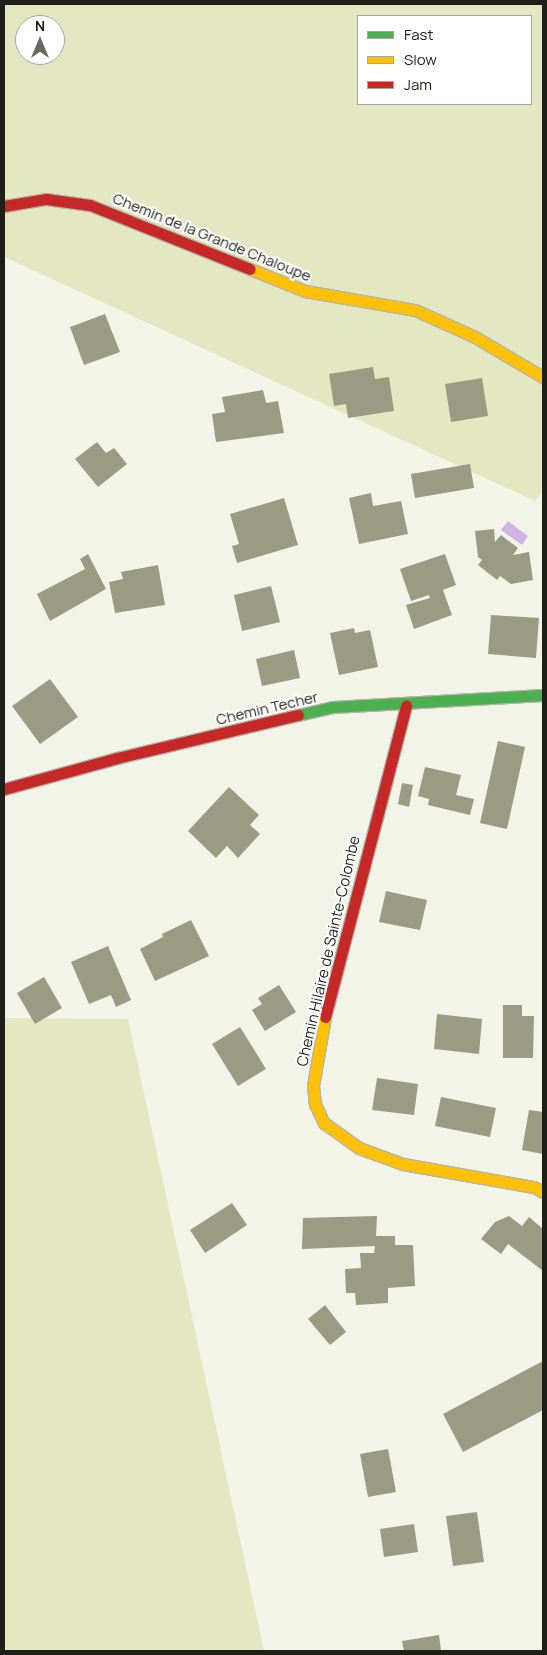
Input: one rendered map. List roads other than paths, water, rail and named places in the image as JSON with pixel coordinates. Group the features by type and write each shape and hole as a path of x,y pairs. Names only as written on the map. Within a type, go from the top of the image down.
{"street":[{"name":"Chemin de la Grande Chaloupe","path":"4,206 46,199 90,204 305,291 415,310 476,337 543,377"},
{"name":"Chemin Techer","path":"4,789 117,758 333,708 406,705 543,695"},
{"name":"Chemin Hilaire de Sainte-Colombe","path":"406,705 318,1046 313,1086 315,1104 324,1123 359,1148 403,1164 534,1187 543,1192"}]}
